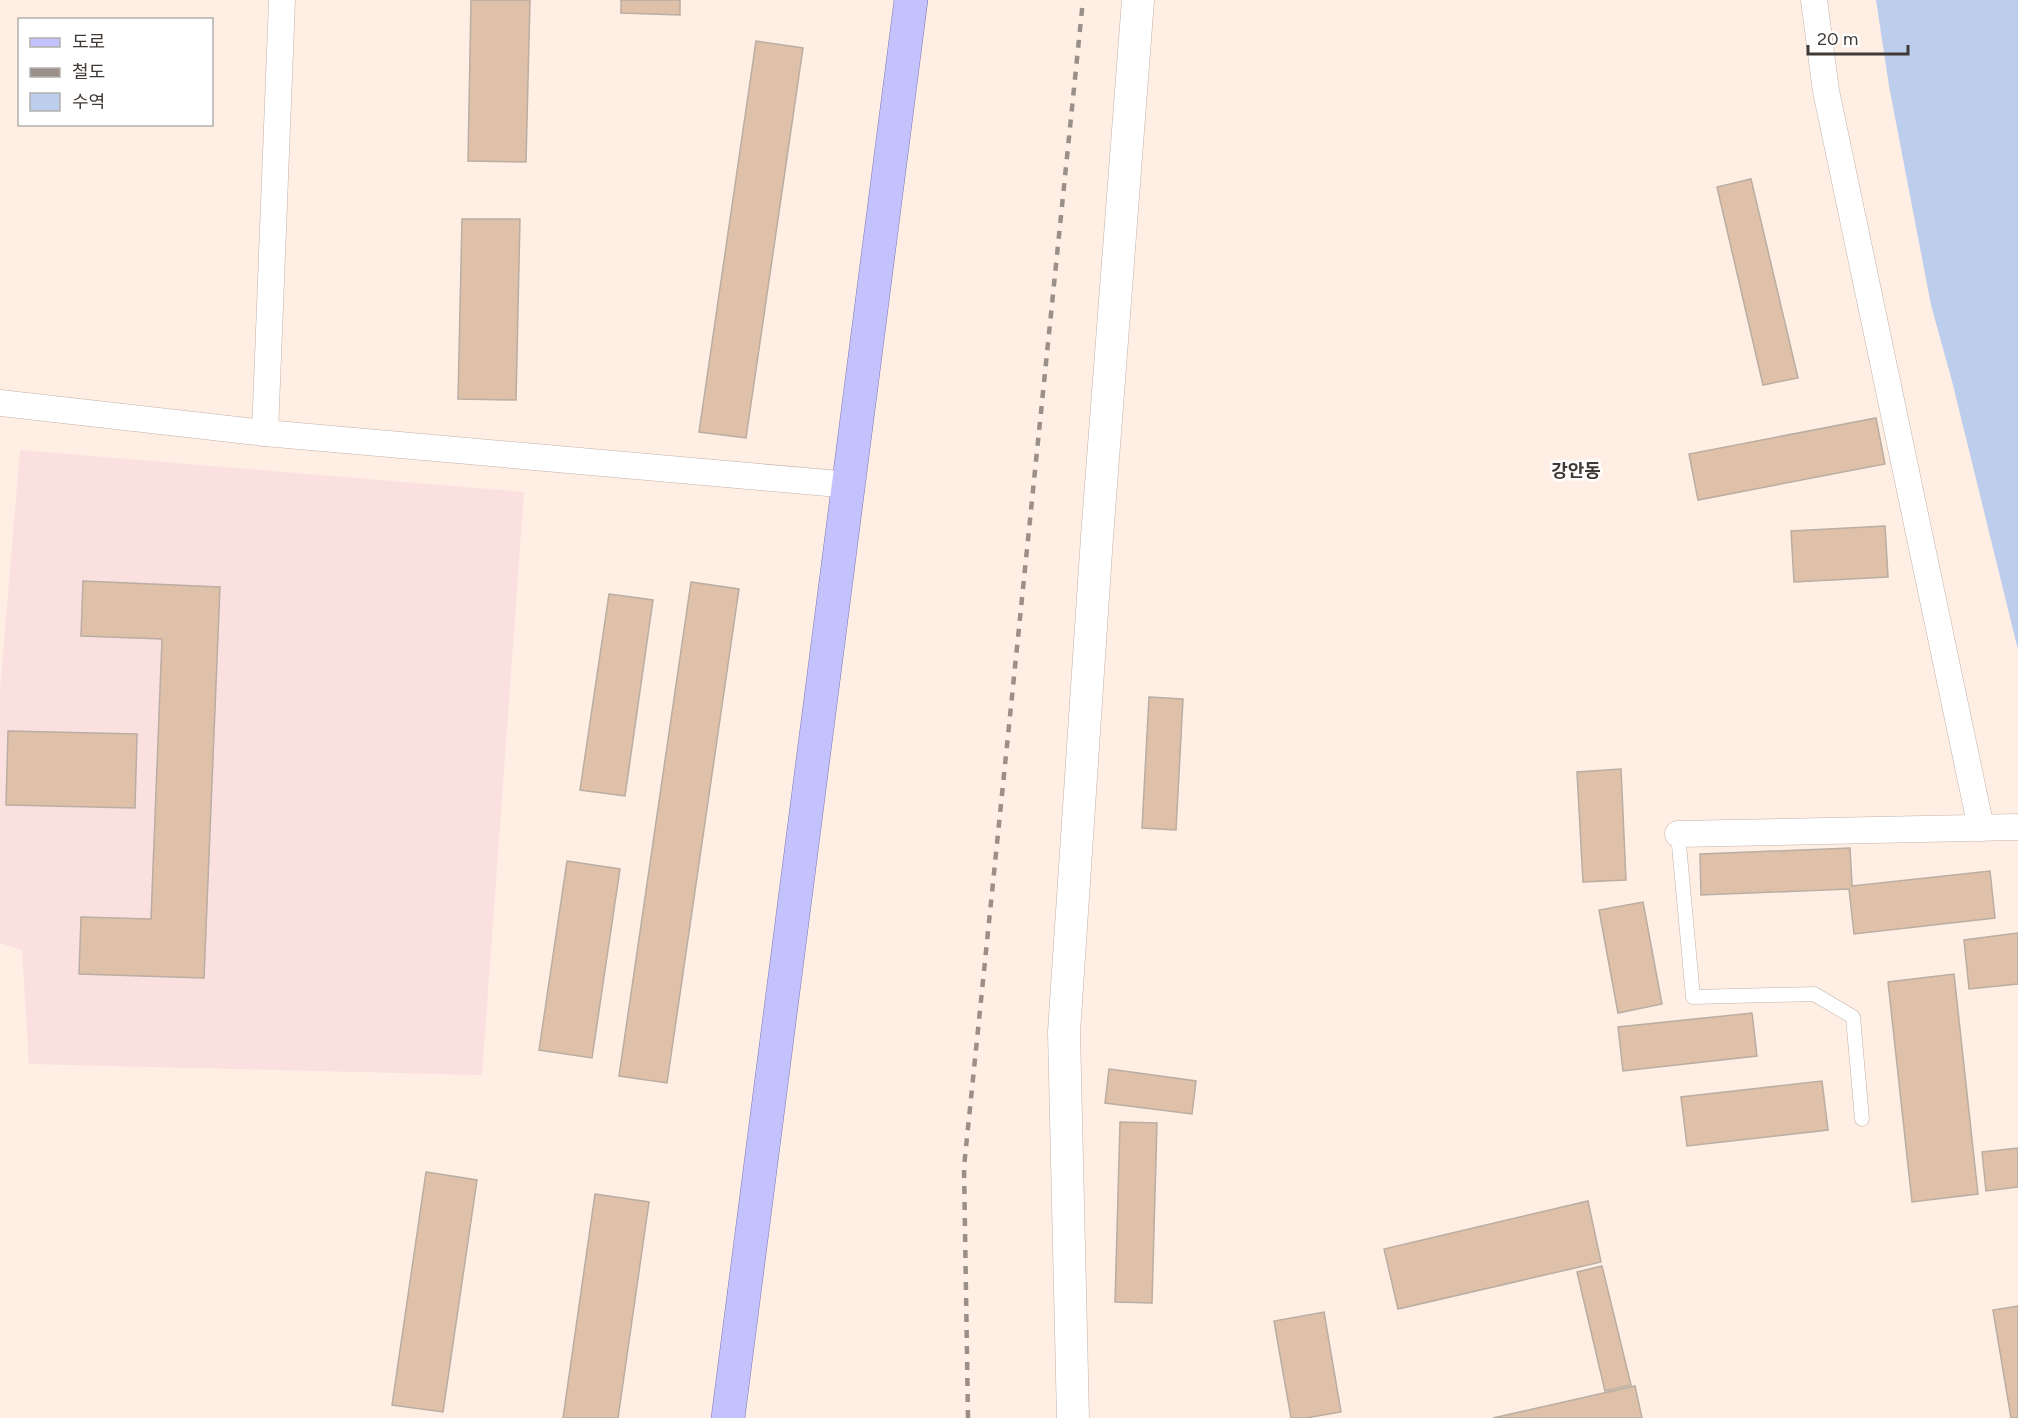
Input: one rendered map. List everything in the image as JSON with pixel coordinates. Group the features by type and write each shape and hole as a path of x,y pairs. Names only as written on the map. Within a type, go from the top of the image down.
{"main road":[{"path":"728,1418 911,0"}],"street":[{"path":"265,433 282,0"},
{"path":"1073,1418 1064,1032 1097,537 1138,0"},
{"path":"1814,0 1826,91 1981,828"},
{"path":"0,403 265,433 850,485"},
{"path":"1678,834 2018,827"}],"lane":[{"path":"1678,834 1694,997 1814,994 1853,1017 1862,1119"}],"shaded area":[{"path":"20,450 524,492 482,1075 29,1064 22,950 0,943 0,689"}],"water":[{"path":"1876,0 2018,0 2018,650 1931,305 1889,86"}],"building":[{"path":"471,0 530,0 526,162 468,161"},
{"path":"621,0 680,0 680,15 621,13"},
{"path":"756,41 803,48 746,438 699,432"},
{"path":"1751,179 1798,378 1763,385 1717,187"},
{"path":"462,219 520,219 516,400 458,399"},
{"path":"1876,418 1885,464 1698,500 1689,454"},
{"path":"1885,526 1888,577 1794,582 1791,531"},
{"path":"83,581 220,587 204,978 79,974 81,917 151,919 162,639 81,636"},
{"path":"691,582 739,589 667,1083 619,1076"},
{"path":"609,594 653,600 625,796 580,790"},
{"path":"1149,697 1183,699 1176,830 1142,828"},
{"path":"8,731 137,734 135,808 6,805"},
{"path":"1621,769 1626,880 1583,882 1577,772"},
{"path":"1850,848 1852,886 1990,871 1995,918 1854,934 1849,889 1701,895 1700,854"},
{"path":"567,861 620,869 592,1058 539,1050"},
{"path":"1643,902 1662,1004 1618,1013 1599,910"},
{"path":"2018,933 2018,984 1969,989 1964,940"},
{"path":"1954,974 1978,1194 1912,1202 1888,982"},
{"path":"1752,1013 1757,1056 1623,1071 1618,1027"},
{"path":"1109,1069 1196,1081 1192,1114 1105,1103"},
{"path":"1822,1081 1828,1130 1687,1146 1681,1097"},
{"path":"1120,1122 1157,1123 1152,1303 1115,1302"},
{"path":"2018,1148 2018,1187 1986,1191 1982,1152"},
{"path":"426,1172 477,1180 443,1412 392,1405"},
{"path":"595,1194 649,1202 618,1418 563,1418"},
{"path":"1588,1201 1601,1262 1398,1309 1384,1249"},
{"path":"1602,1266 1631,1385 1605,1391 1577,1272"},
{"path":"2018,1306 2018,1418 2011,1418 1993,1310"},
{"path":"1324,1312 1341,1412 1291,1418 1274,1321"},
{"path":"1635,1386 1642,1418 1493,1418"}],"railway":[{"path":"968,1418 964,1167 1083,0"}],"district":[{"name":"강안동","path":"1576,471"}]}
